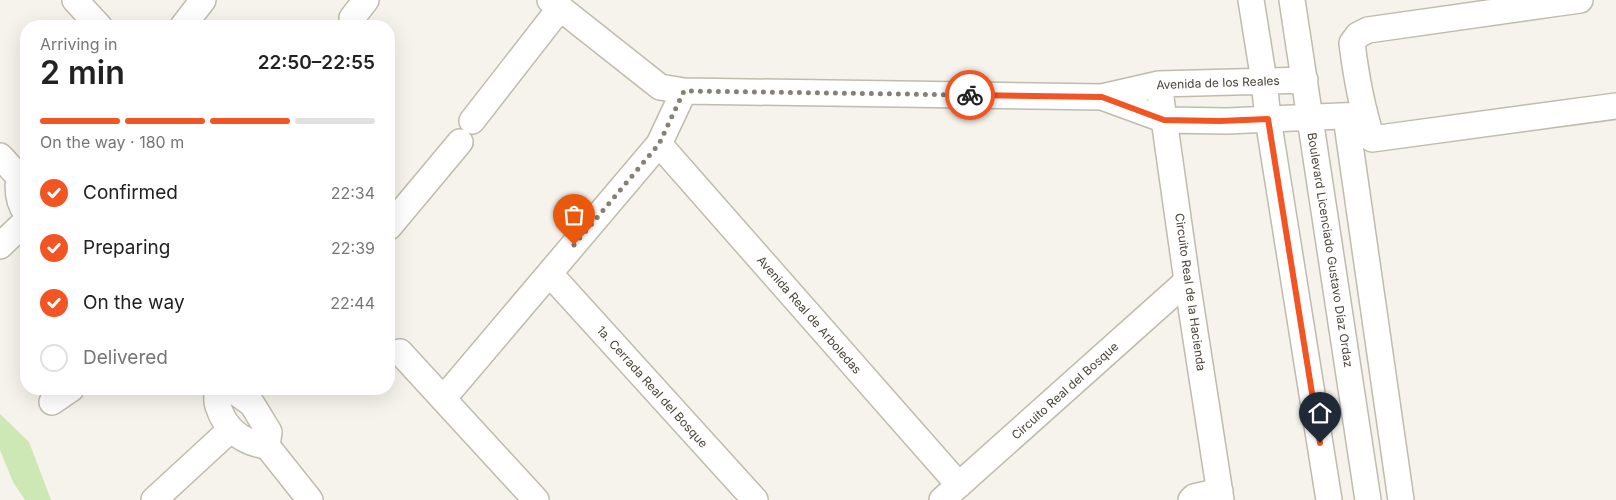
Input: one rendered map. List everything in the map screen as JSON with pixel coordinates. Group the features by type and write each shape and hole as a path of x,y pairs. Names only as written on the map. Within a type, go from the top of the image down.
{"street":[{"path":"75,0 93,20"},
{"path":"188,20 203,0"},
{"path":"1251,0 1268,119 1329,500"},
{"name":"Boulevard Licenciado Gustavo Díaz Ordaz","path":"1292,0 1368,500"},
{"path":"1401,500 1355,116 1358,90 1352,43 1358,35 1368,30 1580,0"},
{"path":"395,219 466,131 555,4"},
{"name":"Avenida de los Reales","path":"555,4 660,87 684,91 1102,97 1159,84 1305,80"},
{"name":"Circuito Real de la Hacienda","path":"1159,84 1221,496"},
{"path":"444,399 659,144 684,91"},
{"name":"Avenida de los Reales","path":"1102,97 1164,120 1220,121 1355,116"},
{"path":"1355,116 1372,140 1616,106"},
{"name":"Avenida Real de Arboledas","path":"659,144 951,493"},
{"path":"0,156 20,175"},
{"path":"20,183 18,187 20,200"},
{"path":"0,246 20,226"},
{"name":"1a. Cerrada Real del Bosque","path":"550,274 755,500"},
{"name":"Circuito Real del Bosque","path":"951,493 1188,281"},
{"path":"400,352 536,500"},
{"path":"216,395 217,405 230,430 254,444 267,446 310,500"},
{"path":"240,395 252,404 269,432 267,446"},
{"path":"154,500 230,430"},
{"path":"1191,500 1194,497 1221,496"}],"green space":[{"path":"0,414 29,442 51,500 25,500 13,482 0,450"}],"way so far":[{"path":"574,245 659,144 684,91 970,95"}],"route":[{"path":"970,95 1102,97 1164,120 1220,121 1268,119 1320,443"}]}
